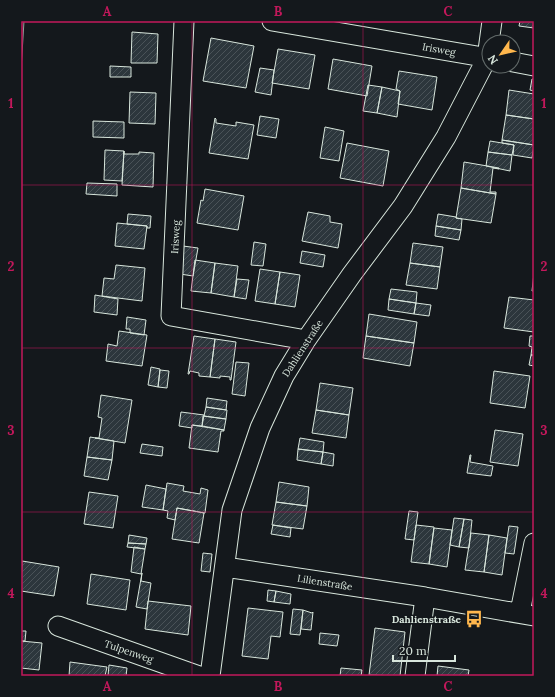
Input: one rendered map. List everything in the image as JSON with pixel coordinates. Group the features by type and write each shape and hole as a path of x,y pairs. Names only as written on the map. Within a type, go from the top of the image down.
{"street":[{"name":"Irisweg","path":"184,21 171,316 306,340"},
{"name":"Irisweg","path":"272,21 481,57"},
{"name":"Dahlienstraße","path":"491,34 492,21"},
{"path":"521,64 534,66"},
{"name":"Dahlienstraße","path":"210,676 232,510 260,428 284,376 306,340 352,274 407,200 446,137 481,71"},
{"name":"Lilienstraße","path":"225,566 527,614 534,543"},
{"path":"415,676 425,597"},
{"name":"Tulpenweg","path":"58,626 199,676"}],"green space":[{"path":"21,21 24,21 21,70"}],"building":[{"path":"520,21 534,21 534,28 519,26"},
{"path":"132,32 158,34 157,63 131,63"},
{"path":"211,38 254,46 246,88 203,81"},
{"path":"278,49 315,55 309,89 272,83"},
{"path":"333,59 372,66 367,96 328,89"},
{"path":"110,66 131,67 131,77 110,77"},
{"path":"260,68 274,70 271,95 255,92"},
{"path":"399,71 437,77 432,110 398,104 400,91 396,89"},
{"path":"532,79 534,79 534,91 530,90"},
{"path":"368,85 382,87 377,113 363,111"},
{"path":"382,87 400,91 397,117 377,113"},
{"path":"509,90 534,94 534,119 506,115"},
{"path":"130,92 156,93 155,124 129,123"},
{"path":"506,115 534,119 534,145 502,140"},
{"path":"260,116 279,119 276,138 257,135"},
{"path":"215,118 216,123 236,126 236,122 254,125 248,159 209,153"},
{"path":"93,121 124,122 124,138 93,137"},
{"path":"325,127 344,131 339,161 320,158"},
{"path":"502,140 534,145 532,158 513,155 514,145 502,143"},
{"path":"490,141 514,145 512,155 488,152"},
{"path":"347,143 389,151 383,186 340,178"},
{"path":"105,150 124,151 122,181 104,180"},
{"path":"124,151 124,154 139,154 139,152 154,153 153,187 122,185"},
{"path":"488,152 512,155 510,171 486,166"},
{"path":"464,162 499,168 493,168 490,192 496,192 496,194 461,188"},
{"path":"87,183 117,184 117,196 86,194"},
{"path":"461,188 496,194 491,223 456,218"},
{"path":"205,189 244,196 238,230 197,223 201,200 203,201"},
{"path":"308,212 330,216 330,222 342,224 338,248 302,241"},
{"path":"128,214 151,216 150,228 147,228 147,226 127,224"},
{"path":"438,214 462,219 461,230 436,226"},
{"path":"117,223 147,226 144,249 115,246"},
{"path":"436,226 461,230 459,240 435,236"},
{"path":"254,242 266,244 263,266 251,265"},
{"path":"413,243 443,247 440,267 410,263"},
{"path":"183,246 198,248 193,276 180,274"},
{"path":"302,251 325,255 323,267 300,263"},
{"path":"195,260 215,263 211,293 191,291"},
{"path":"215,263 238,266 234,297 211,293"},
{"path":"410,263 440,267 437,289 406,285"},
{"path":"116,265 145,268 142,301 102,296 104,278 114,279"},
{"path":"260,269 280,272 275,304 255,301"},
{"path":"280,272 300,275 295,307 275,304"},
{"path":"534,273 534,291 532,291"},
{"path":"237,279 249,280 246,299 234,297"},
{"path":"391,289 417,292 416,303 389,299"},
{"path":"95,295 118,299 117,315 94,312"},
{"path":"509,297 534,300 534,332 504,328"},
{"path":"389,299 416,303 414,314 388,310"},
{"path":"416,303 431,305 429,316 414,314"},
{"path":"369,314 417,322 414,343 366,336"},
{"path":"127,317 146,320 144,335 130,333 130,329 126,329"},
{"path":"119,331 147,335 142,366 106,361 108,344 117,346"},
{"path":"194,336 215,339 210,377 199,376 199,373 190,371 188,374"},
{"path":"366,336 414,343 410,366 363,358"},
{"path":"530,336 534,336 534,355 531,355 532,347 529,346"},
{"path":"215,339 236,342 231,380 230,377 210,377"},
{"path":"531,355 534,355 534,366 529,365"},
{"path":"236,362 249,363 245,396 232,394"},
{"path":"151,367 160,369 158,387 148,385"},
{"path":"160,370 169,371 167,388 158,387"},
{"path":"494,371 530,376 525,408 490,403"},
{"path":"320,383 353,388 349,415 316,410"},
{"path":"101,395 132,400 125,443 95,438 99,438 102,418 98,417"},
{"path":"207,398 227,401 226,410 206,407"},
{"path":"206,407 227,410 226,419 204,416"},
{"path":"316,410 349,415 346,438 312,433"},
{"path":"181,412 204,415 202,426 192,425 192,428 179,426"},
{"path":"203,416 226,419 224,430 202,426"},
{"path":"192,425 224,430 221,431 218,452 189,448"},
{"path":"495,430 523,434 518,466 490,462"},
{"path":"90,437 114,441 112,460 87,457"},
{"path":"300,438 324,442 323,452 298,449"},
{"path":"142,444 163,447 162,456 140,453"},
{"path":"298,449 323,452 321,464 297,460"},
{"path":"323,452 334,454 333,466 321,464"},
{"path":"470,455 470,462 493,466 491,476 467,473"},
{"path":"87,457 112,460 108,480 84,476"},
{"path":"279,482 309,487 307,506 276,502"},
{"path":"167,483 184,486 183,491 200,494 201,488 208,490 205,513 177,508 175,520 167,518 168,511 163,510"},
{"path":"146,485 166,489 163,510 142,507"},
{"path":"89,492 118,496 113,528 84,524"},
{"path":"276,502 307,506 303,529 272,525"},
{"path":"177,508 204,513 199,543 172,539"},
{"path":"409,511 418,512 414,540 405,539"},
{"path":"454,518 464,519 459,547 450,545"},
{"path":"464,519 472,520 469,548 459,547"},
{"path":"273,525 291,528 290,537 271,534"},
{"path":"416,525 434,527 429,564 411,562"},
{"path":"509,526 518,527 514,554 505,553"},
{"path":"434,528 452,530 447,567 429,564"},
{"path":"471,533 489,535 484,572 465,570"},
{"path":"129,535 147,538 146,544 128,543"},
{"path":"489,535 507,538 502,575 484,572"},
{"path":"128,543 146,544 145,549 127,547"},
{"path":"134,547 145,549 141,574 131,572"},
{"path":"203,553 212,554 210,572 201,571"},
{"path":"22,561 59,567 54,596 21,591"},
{"path":"142,573 141,581 151,583 147,609 136,607"},
{"path":"91,574 130,580 126,610 87,604"},
{"path":"268,590 276,591 274,602 267,601"},
{"path":"276,591 291,594 290,604 274,602"},
{"path":"148,601 191,606 188,635 145,629"},
{"path":"248,608 283,612 280,637 271,636 268,659 242,656"},
{"path":"293,609 303,610 300,635 290,634"},
{"path":"303,610 313,612 311,630 301,629"},
{"path":"375,628 405,632 400,676 369,675"},
{"path":"21,631 26,631 25,641 21,641"},
{"path":"320,633 339,635 337,646 319,644"},
{"path":"21,641 42,643 39,670 21,668"},
{"path":"70,662 107,667 105,676 69,676"},
{"path":"109,665 127,668 126,676 108,676"},
{"path":"438,666 469,670 468,676 437,676"},
{"path":"341,668 362,670 361,676 340,676"}],"place":[{"name":"Dahlienstraße","path":"474,619"}]}
